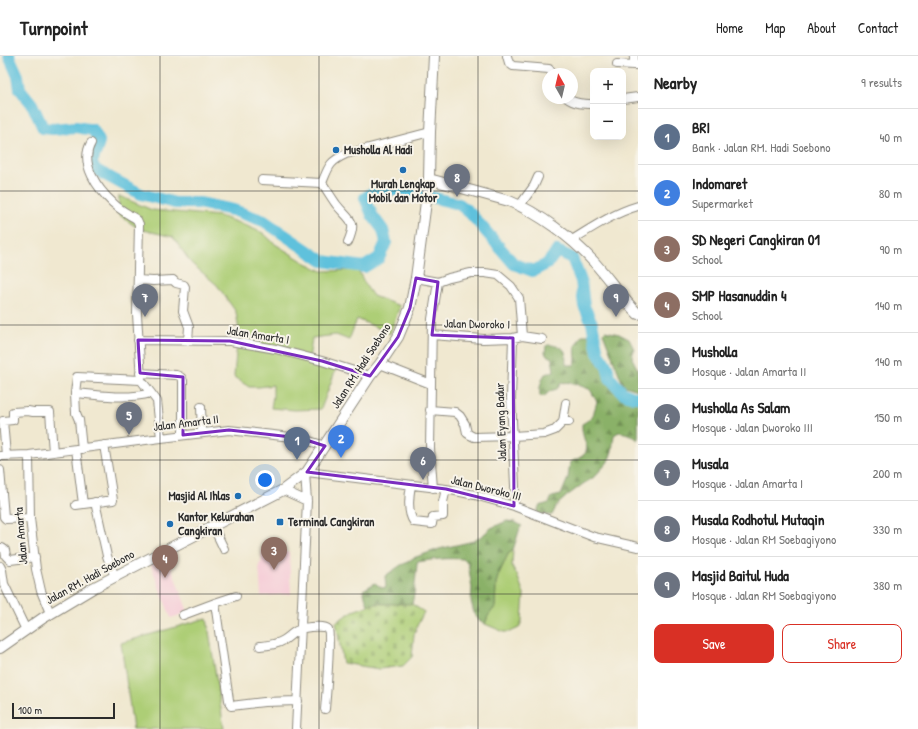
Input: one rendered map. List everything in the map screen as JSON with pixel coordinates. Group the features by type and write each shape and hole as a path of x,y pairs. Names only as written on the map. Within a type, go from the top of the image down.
{"main road":[{"name":"Jalan RM. Hadi Soebono","path":"0,648 50,613 93,588 283,490 306,473 370,376 398,337 410,308 416,278 428,190 434,56"},
{"path":"429,179 520,205 572,240 593,261 638,314"}],"street":[{"path":"507,56 513,66 542,68"},
{"path":"617,64 636,65 634,56"},
{"path":"626,99 638,98"},
{"path":"578,103 590,104"},
{"path":"322,183 328,167 332,162 346,154 430,132"},
{"path":"91,143 87,160 89,170 100,189 113,203 128,215 136,219 139,224 137,314 141,376 157,400 161,438"},
{"path":"520,205 534,186 538,177"},
{"path":"262,180 322,183"},
{"path":"322,183 337,205 350,219 353,226 348,242"},
{"path":"572,240 596,224 618,213 638,206"},
{"path":"416,278 438,282 471,273 498,275 511,286 519,298 522,336 542,339"},
{"path":"138,280 173,280 176,283 184,285 183,311 189,327 188,341"},
{"name":"Jalan Dworoko I","path":"433,488 430,448 432,319 438,282"},
{"name":"Jalan Dworoko I","path":"432,335 483,339 513,338 522,336"},
{"name":"Jalan Eyang Badur","path":"513,338 512,398 515,486 514,506"},
{"name":"Jalan Amarta I","path":"138,340 230,341 276,349 370,376"},
{"path":"380,364 431,384"},
{"path":"104,445 116,499 80,504 79,420 76,413 75,393 78,377 180,376 183,381 183,435"},
{"path":"75,393 124,397 139,396 151,393"},
{"path":"430,410 455,412 460,416 465,424 467,433 474,437 513,436 544,434 554,430 566,422 566,403"},
{"path":"201,407 202,433"},
{"path":"3,455 2,421 13,420 13,412 28,411 50,411 53,452"},
{"name":"Jalan Amarta II","path":"3,455 29,455 229,430 300,438 325,446"},
{"name":"Jalan Amarta","path":"29,455 30,518 36,569 41,591 50,613"},
{"path":"0,470 4,517 6,519 30,518"},
{"path":"296,729 307,500 306,473"},
{"name":"Jalan Dworoko III","path":"306,473 446,489 475,495 514,506 594,537 638,547"},
{"path":"410,485 409,500 412,519 414,522 432,524 433,517 443,516 443,502 446,489"},
{"path":"283,490 307,500"},
{"path":"95,502 107,556 115,577"},
{"path":"213,526 224,549"},
{"path":"0,548 5,550 7,557 10,560 35,557"},
{"path":"0,566 2,570 2,581 26,630"},
{"path":"184,615 236,596"},
{"path":"215,604 231,706 264,702 298,701"},
{"path":"260,646 274,645 301,629 323,626 328,630 325,709"}],"highlighted area":[{"path":"416,278 438,282 432,335 513,338 514,506 446,489 307,472 325,446 300,438 229,430 183,435 183,377 140,373 138,340 230,341 322,361 370,376 398,337 410,308"}],"shaded area":[{"path":"262,551 289,552 291,594 261,596 259,564 261,563"},
{"path":"167,556 188,612 171,618 150,563"}],"green space":[{"path":"119,196 152,210 219,216 242,224 263,233 275,244 322,271 358,270 373,296 400,306 390,334 357,319 349,340 336,335 312,338 309,360 336,369 321,409 295,410 271,408 273,385 249,387 234,377 236,353 240,337 236,312 217,285 191,263 173,237 139,229 118,214"},
{"path":"605,331 619,334 629,339 634,349 632,358 638,370 638,390 623,384 603,333"},
{"path":"582,335 588,335 593,339 602,365 615,389 638,401 638,440 624,433 619,432 614,435 612,451 607,463 593,478 567,496 557,505 552,515 541,515 537,513 539,506 549,503 552,497 561,495 568,478 570,462 584,455 586,451 582,424 592,417 597,402 589,389 566,382 560,384 557,389 544,396 540,396 541,382 545,374 554,371 552,358 546,355 545,352 546,346 552,345 562,348 565,352 566,365 575,365 575,346"},
{"path":"507,521 515,522 522,526 513,550 508,554 498,576 496,584 495,607 488,616 485,624 478,619 474,613 471,601 472,588 468,563 463,559 440,559 418,562 412,604 368,605 363,590 375,583 382,588 386,587 385,576 401,565 413,558 439,549 474,541 491,528"},
{"path":"513,550 512,566 524,594 522,621 519,628 510,632 504,632 485,624 488,616 495,607 496,584 498,576 508,554"},
{"path":"372,604 412,604 424,612 414,635 412,657 403,666 379,669 343,663 336,622 353,611"},
{"path":"207,618 224,729 133,729 121,643"}],"waterway":[{"path":"9,56 18,76 20,89 32,104 43,128 53,129 76,127 93,130 99,141 91,164 96,170 141,194 175,203 199,203 233,210 264,221 323,261 364,267 379,258 386,242 383,230 372,215 365,198 379,188 415,193 459,204 470,213 514,264 533,271 547,264 557,251 572,258 581,281 584,306 592,323 598,353 607,366 610,378 623,393 633,397 638,397"}],"place":[{"name":"Musholla Al Hadi","path":"336,150"},
{"name":"Murah Lengkap Mobil dan Motor","path":"403,170"},
{"name":"Musala Rodhotul Mutaqin","path":"457,197"},
{"name":"Musala","path":"145,317"},
{"name":"Masjid Baitul Huda","path":"616,317"},
{"name":"Musholla","path":"129,435"},
{"name":"Indomaret","path":"341,458"},
{"name":"BRI","path":"297,460"},
{"name":"Musholla As Salam","path":"423,480"},
{"name":"Masjid Al Ihlas","path":"238,496"},
{"name":"Terminal Cangkiran","path":"280,522"},
{"name":"Kantor Kelurahan Cangkiran","path":"170,524"},
{"name":"SD Negeri Cangkiran 01","path":"274,570"},
{"name":"SMP Hasanuddin 4","path":"165,578"}]}
